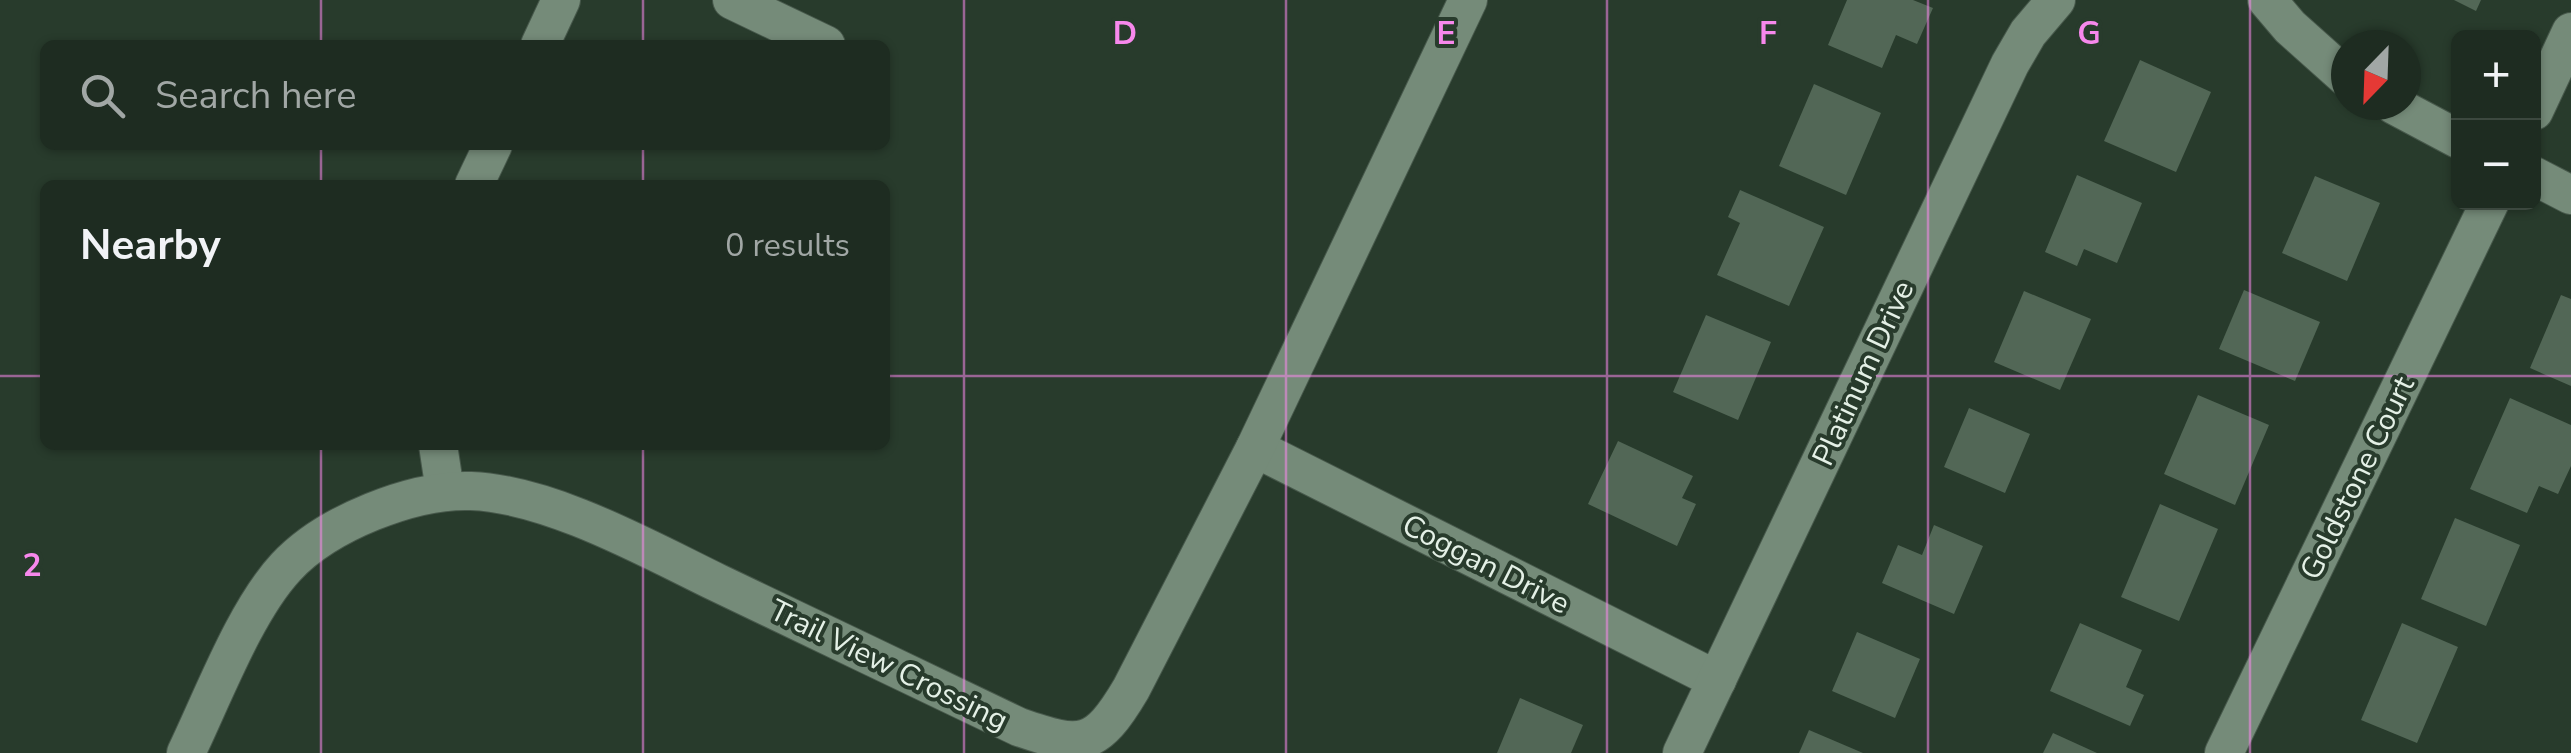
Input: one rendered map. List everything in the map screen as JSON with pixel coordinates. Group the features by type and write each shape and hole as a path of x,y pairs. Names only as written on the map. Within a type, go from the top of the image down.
{"street":[{"path":"542,40 561,0"},
{"path":"732,0 816,40"},
{"name":"Trail View Crossing","path":"186,753 253,614 287,566 328,534 381,508 444,491 475,491 522,499 612,532 1019,727 1057,740 1088,740 1112,722 1131,689 1255,448 1468,0"},
{"name":"Platinum Drive","path":"1682,753 2010,64 2028,33 2056,0"},
{"path":"2267,0 2290,28 2331,64"},
{"path":"2541,95 2571,32"},
{"path":"2421,119 2451,135"},
{"path":"476,180 491,150"},
{"path":"2541,179 2571,194"},
{"name":"Goldstone Court","path":"2224,753 2486,210"},
{"name":"Coggan Drive","path":"1255,448 1717,680"},
{"path":"439,450 444,491"}],"building":[{"path":"1847,0 1913,0 1933,8 1917,44 1896,35 1882,68 1828,45"},
{"path":"2454,0 2481,0 2476,11"},
{"path":"2140,60 2211,92 2176,172 2104,141"},
{"path":"1814,84 1881,113 1846,195 1779,166"},
{"path":"2077,175 2142,203 2117,263 2084,249 2077,266 2045,252"},
{"path":"2315,176 2380,203 2347,281 2282,253"},
{"path":"1740,190 1824,227 1789,306 1717,275 1740,223 1728,217"},
{"path":"2244,290 2320,322 2295,381 2219,349"},
{"path":"2024,291 2091,319 2060,390 1994,362"},
{"path":"2561,295 2571,299 2571,386 2530,368"},
{"path":"1706,315 1771,342 1738,420 1673,392"},
{"path":"2198,395 2269,425 2235,505 2164,474"},
{"path":"2510,398 2571,425 2571,466 2558,494 2539,486 2527,513 2470,489"},
{"path":"1969,408 2030,434 2005,493 1944,467"},
{"path":"1618,441 1693,476 1682,498 1696,504 1677,546 1588,504"},
{"path":"2160,504 2218,529 2179,621 2121,597"},
{"path":"2455,518 2520,545 2486,626 2421,599"},
{"path":"1934,525 1983,546 1954,614 1882,583 1898,545 1922,555"},
{"path":"2080,623 2142,650 2126,687 2144,695 2130,726 2050,691"},
{"path":"2402,623 2458,647 2417,743 2361,720"},
{"path":"1857,632 1920,659 1895,718 1832,691"},
{"path":"1520,698 1583,725 1571,753 1497,753"},
{"path":"1809,730 1863,753 1799,753"},
{"path":"2053,733 2097,753 2043,753"}]}
